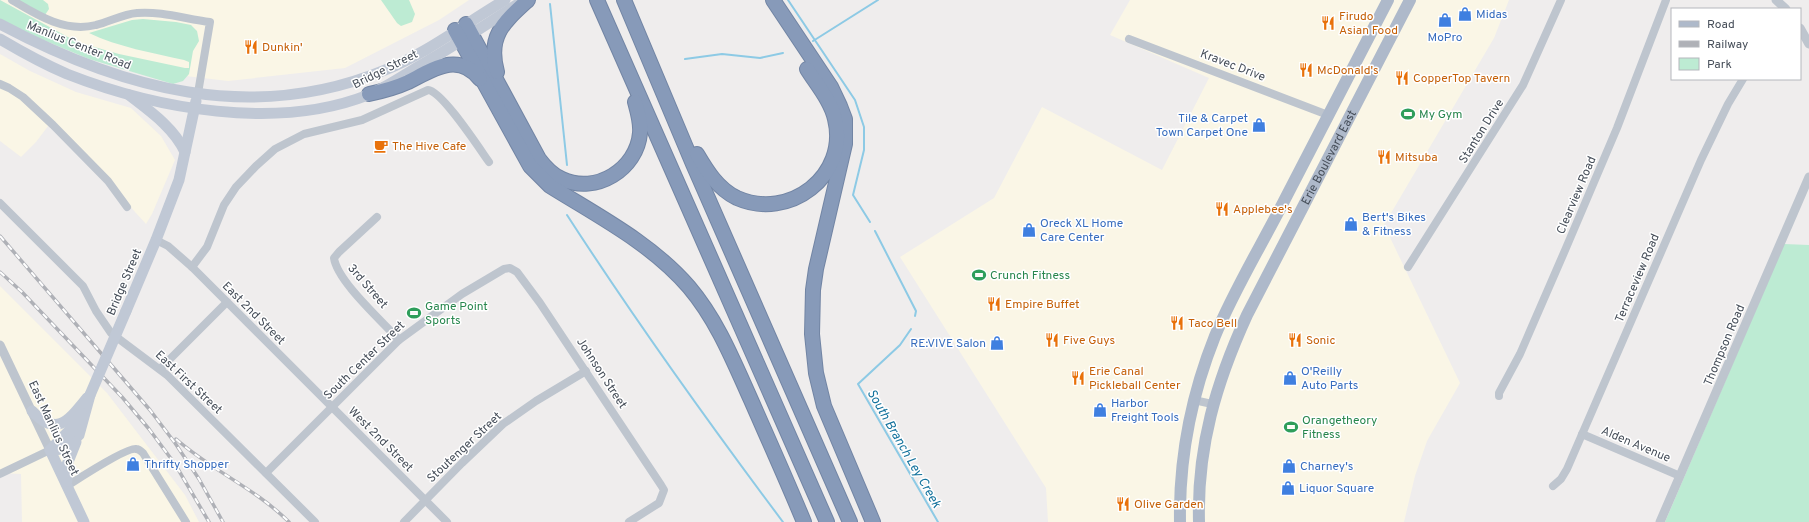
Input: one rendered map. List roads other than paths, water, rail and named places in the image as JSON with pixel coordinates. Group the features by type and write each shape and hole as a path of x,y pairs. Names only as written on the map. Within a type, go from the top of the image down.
{"highway":[{"path":"528,0 507,18 497,37 493,51 496,91 530,166 550,186 631,236 647,248 688,286 705,309 726,343 804,522"},
{"path":"597,0 825,519"},
{"path":"624,0 693,164 850,522"},
{"path":"674,117 714,180 727,192 737,198 761,205 788,202 802,196 820,180 828,170 837,140 836,121 828,102 762,0"},
{"path":"773,0 831,87 845,119 845,144 816,268 813,290 812,334 816,373 824,406 873,522"},
{"path":"464,32 496,91 539,159 551,172 562,180 575,183 587,184 601,181 622,169 635,152 640,134 640,121 627,69"},
{"path":"369,94 392,89 432,68 449,64 462,66 475,73 496,91"}],"main road":[{"name":"Bridge Street","path":"195,108 224,112 272,114 315,109 369,94 464,32 505,0"},
{"name":"Bridge Street","path":"50,450 72,428 90,395 156,240 179,180 198,93 249,98 296,96 360,80 386,70 424,50 464,32 523,0"},
{"name":"Erie Boulevard East","path":"1180,522 1181,479 1185,443 1200,379 1216,335 1388,0"},
{"name":"Erie Boulevard East","path":"1199,522 1198,492 1202,453 1212,404 1234,344 1247,315 1410,0"},
{"name":"Manlius Center Road","path":"0,24 28,40 130,80 170,89 198,93"},
{"path":"0,39 66,73 96,84 195,108"},
{"path":"126,92 170,129 180,140 185,152"},
{"name":"Bridge Street","path":"67,486 66,467 79,435 90,395"},
{"path":"32,411 45,424 58,425 72,417 90,395"},
{"path":"50,450 64,449 79,435"},
{"name":"East Manlius Street","path":"50,450 84,522"}],"street":[{"name":"Bridge Street","path":"12,0 51,21 66,25 94,26 135,14 150,13 210,22 198,93"},
{"name":"Stanton Drive","path":"1408,267 1523,85 1561,0"},
{"name":"Clearview Road","path":"1499,396 1499,393 1520,354 1617,128 1666,0"},
{"path":"1801,30 1809,44"},
{"name":"Kravec Drive","path":"1129,39 1328,115"},
{"name":"Terraceview Road","path":"1553,486 1561,479 1567,470 1701,160 1728,104 1742,80"},
{"path":"0,84 23,97 53,125 108,181 127,207"},
{"path":"192,267 207,247 224,204 236,187 275,149 304,134 362,120 428,90 432,90 464,126 489,162"},
{"name":"Thompson Road","path":"1660,522 1809,177"},
{"name":"East First Street","path":"0,203 83,286 96,311 111,333 160,369 315,522"},
{"name":"3rd Street","path":"377,217 339,252 334,258 335,266 342,279 399,340"},
{"name":"East 2nd Street","path":"156,240 168,246 192,267 332,407"},
{"name":"South Center Street","path":"266,473 399,340 462,294 504,269 512,268"},
{"name":"Johnson Street","path":"512,268 517,272 540,303 664,490 663,497 659,503 629,522"},
{"path":"160,369 226,302"},
{"name":"East Manlius Street","path":"0,345 50,450"},
{"name":"Stoutenger Street","path":"404,522 503,424 536,401 586,371"},
{"path":"1194,400 1212,404"},
{"name":"West 2nd Street","path":"332,407 447,522"},
{"name":"Alden Avenue","path":"1582,434 1680,476"},
{"path":"67,486 131,449 136,449 143,454 152,466 186,522"},
{"path":"0,474 50,450"}],"waterway":[{"path":"788,0 855,100 864,127 864,150 853,195 870,222"},
{"path":"813,41 878,0"},
{"path":"550,4 567,165"},
{"path":"685,59 722,54 760,58 783,53"},
{"path":"567,215 672,370 783,522"},
{"path":"875,231 916,311 915,316"},
{"name":"South Branch Ley Creek","path":"911,329 900,345 858,384 938,522"}],"railway":[{"path":"0,236 150,410 175,443 199,479 223,522"},
{"path":"0,272 22,292 122,397 149,429 175,464 209,522"},
{"path":"176,439 204,460 262,499 289,522"}],"place":[{"name":"Midas","path":"1465,14"},
{"name":"MoPro","path":"1445,20"},
{"name":"Firudo Asian Food","path":"1328,23"},
{"name":"Dunkin'","path":"251,47"},
{"name":"McDonald's","path":"1306,70"},
{"name":"CopperTop Tavern","path":"1402,78"},
{"name":"My Gym","path":"1408,114"},
{"name":"Tile & Carpet Town Carpet One","path":"1259,125"},
{"name":"The Hive Cafe","path":"381,146"},
{"name":"Mitsuba","path":"1384,157"},
{"name":"Applebee's","path":"1222,209"},
{"name":"Bert's Bikes & Fitness","path":"1351,224"},
{"name":"Oreck XL Home Care Center","path":"1029,230"},
{"name":"Crunch Fitness","path":"979,275"},
{"name":"Empire Buffet","path":"994,304"},
{"name":"Game Point Sports","path":"414,313"},
{"name":"Taco Bell","path":"1177,323"},
{"name":"Five Guys","path":"1052,340"},
{"name":"Sonic","path":"1295,340"},
{"name":"RE:VIVE Salon","path":"997,343"},
{"name":"Erie Canal Pickleball Center","path":"1078,378"},
{"name":"O'Reilly Auto Parts","path":"1290,378"},
{"name":"Harbor Freight Tools","path":"1100,410"},
{"name":"Orangetheory Fitness","path":"1291,427"},
{"name":"Thrifty Shopper","path":"133,464"},
{"name":"Charney's","path":"1289,466"},
{"name":"Liquor Square","path":"1288,488"},
{"name":"Olive Garden","path":"1123,504"}]}
